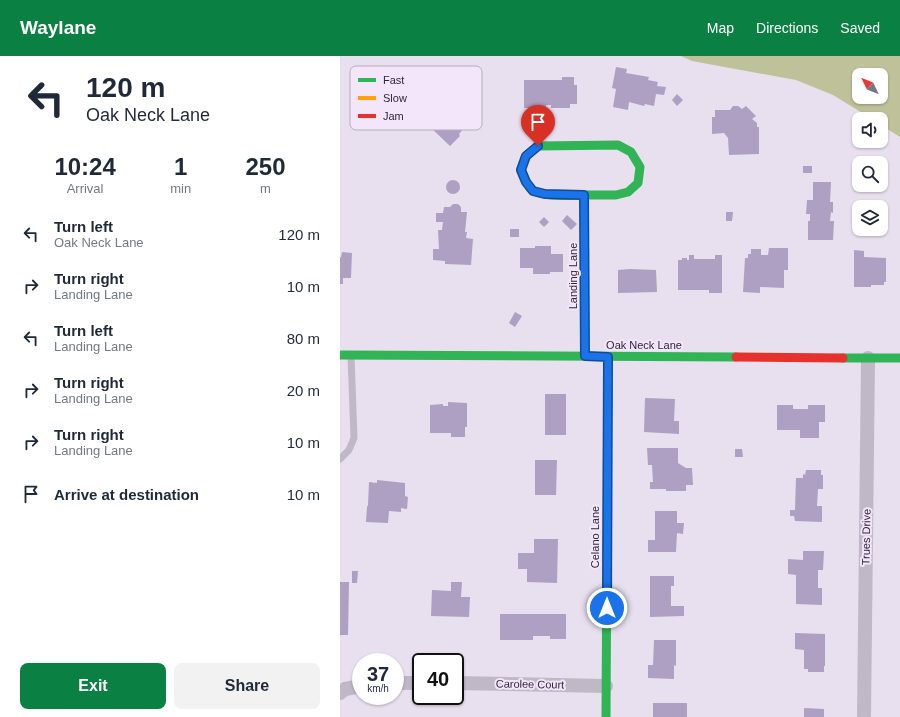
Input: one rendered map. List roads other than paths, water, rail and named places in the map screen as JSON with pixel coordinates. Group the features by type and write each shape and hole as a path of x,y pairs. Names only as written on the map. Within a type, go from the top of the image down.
{"street":[{"path":"618,145 631,152 640,167 638,183 628,192 616,195 584,195 545,194 533,191 526,182 521,170 526,156 538,146 618,145"},
{"name":"Landing Lane","path":"584,195 585,356"},
{"name":"Oak Neck Lane","path":"340,355 900,358"},
{"name":"Celano Lane","path":"606,717 608,357"},
{"name":"Trues Drive","path":"864,717 868,358"},
{"name":"Carolee Court","path":"464,683 606,686"},
{"path":"340,693 345,689 352,688"}],"lane":[{"path":"340,459 349,450 354,438 351,355"}]}
